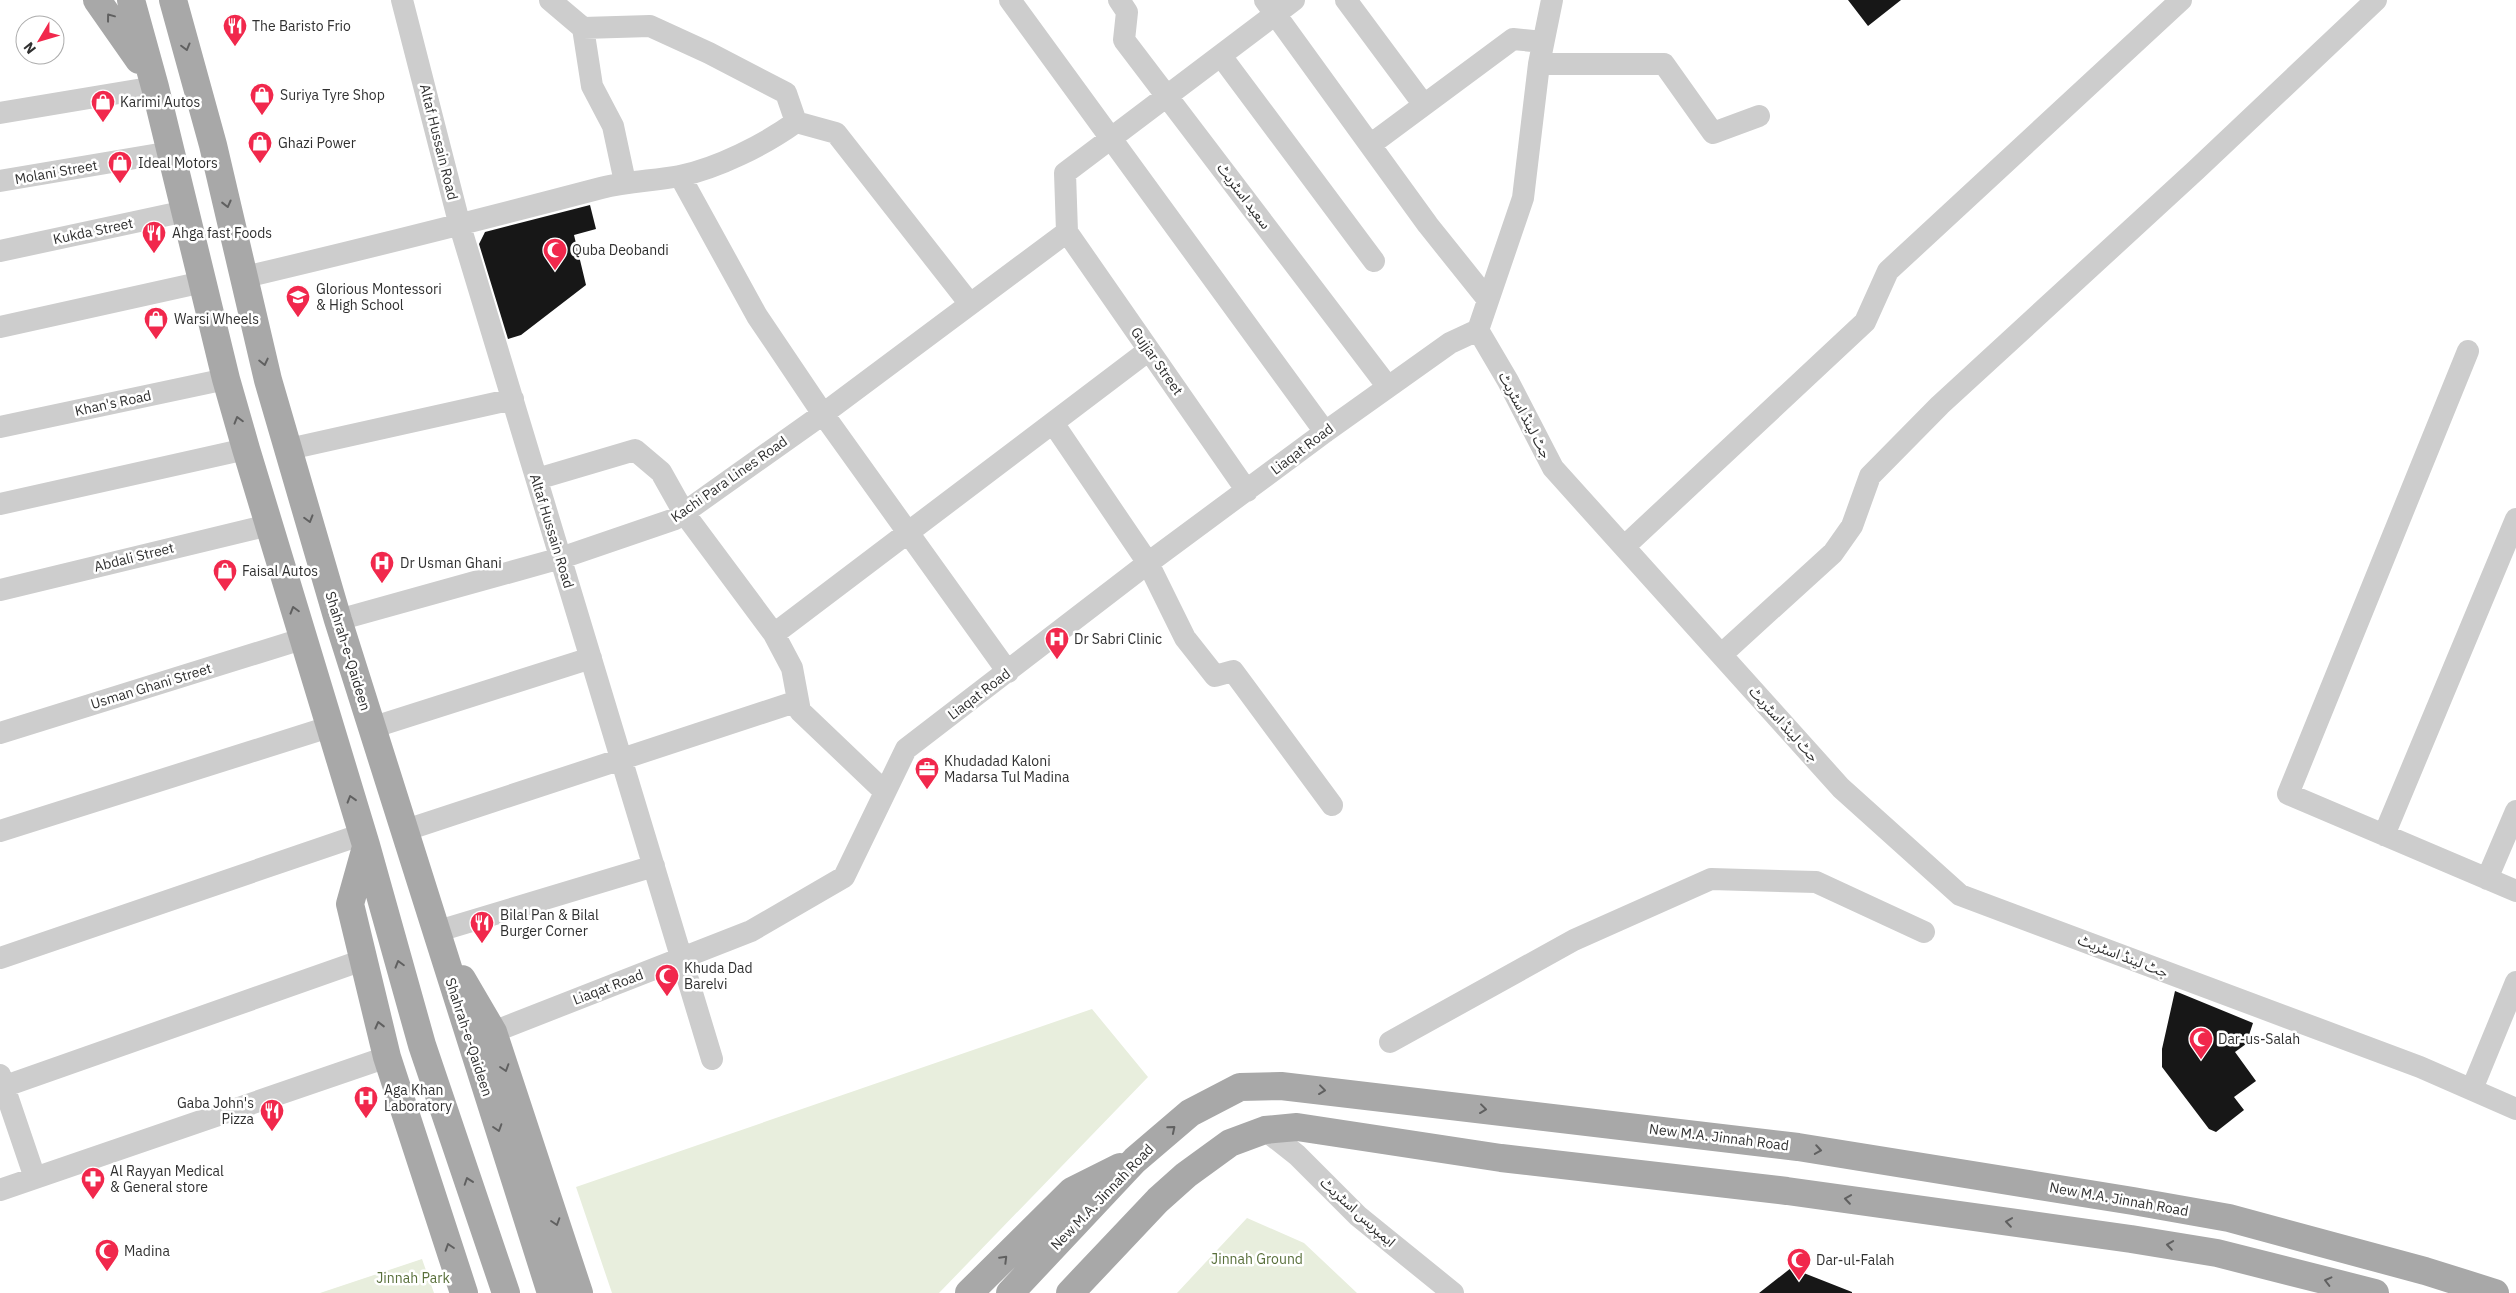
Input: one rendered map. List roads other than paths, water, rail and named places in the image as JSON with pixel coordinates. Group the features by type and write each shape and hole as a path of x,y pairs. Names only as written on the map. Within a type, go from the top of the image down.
{"main road":[{"path":"97,0 128,42 155,87"},
{"path":"131,0 155,87 226,379 268,524 364,840 422,1045 506,1293"},
{"name":"Shahrah-e-Qaideen","path":"173,0 213,145 268,380 338,620 403,831 551,1293"},
{"path":"364,840 350,904 387,1057 464,1293"},
{"path":"435,932 493,1032 579,1293"},
{"name":"New M.A. Jinnah Road","path":"1010,1293 1135,1160 1190,1113 1240,1087 1281,1086 1798,1147 2142,1203 2229,1218 2425,1271 2495,1293"},
{"path":"1070,1293 1158,1200 1186,1175 1230,1144 1264,1130 1297,1127 1502,1158 1787,1191 2131,1239 2217,1253 2375,1293"},
{"path":"969,1293 1072,1191 1135,1160"},
{"path":"1092,1293 1158,1200"}],"street":[{"name":"Altaf Hussain Road","path":"402,0 460,226 712,1059"},
{"path":"550,0 583,28 592,86 613,126 624,182"},
{"path":"1010,0 1325,432"},
{"name":"سعید اسٹریٹ","path":"1119,0 1128,12 1124,40 1388,387"},
{"path":"1067,232 1065,173 1221,56 1270,7 1294,0"},
{"path":"1346,0 1424,105"},
{"path":"1478,330 1523,198 1539,64 1552,0"},
{"path":"1625,546 1865,322 1888,271 2181,0"},
{"path":"1722,654 1833,553 1852,526 1870,476 1910,435 2376,0"},
{"path":"1270,7 1428,225 1488,300"},
{"path":"583,28 650,26 656,28 786,92 796,122"},
{"path":"1370,145 1514,39 1543,42"},
{"path":"1221,56 1374,261"},
{"path":"1539,64 1664,64 1713,133 1759,116"},
{"path":"0,113 155,87"},
{"path":"245,277 460,226 624,182 680,176 738,156 775,138 796,122"},
{"path":"796,122 836,133 970,304"},
{"name":"Molani Street","path":"0,181 171,152"},
{"path":"680,176 757,316 823,414 1008,672"},
{"name":"Kukda Street","path":"0,251 186,211"},
{"name":"Kachi Para Lines Road","path":"338,620 561,558 675,519 823,414 1067,232"},
{"name":"Gujjar Street","path":"1067,232 1247,491"},
{"path":"0,327 203,282"},
{"name":"جٹ لینڈ اسٹریٹ","path":"1478,330 1508,381 1553,468 1722,654 1840,788 1960,895 2420,1067 2516,1109"},
{"name":"Liaqat Road","path":"493,1032 751,931 844,877 906,750 1148,563 1325,432 1450,343 1478,330"},
{"path":"774,634 1149,350"},
{"path":"2468,351 2288,794 2516,891"},
{"name":"Khan's Road","path":"0,427 226,379"},
{"path":"289,449 513,399"},
{"path":"1053,422 1148,563 1185,638 1215,676 1233,671 1332,805"},
{"path":"0,504 246,448"},
{"path":"537,479 635,450 661,472 684,514 774,634 792,668 800,712 885,792"},
{"path":"2384,835 2516,519"},
{"name":"Abdali Street","path":"0,590 268,524"},
{"name":"Usman Ghani Street","path":"0,733 302,639"},
{"path":"371,728 591,658"},
{"path":"403,831 798,701"},
{"path":"0,831 329,727"},
{"path":"2488,879 2516,811"},
{"path":"0,958 364,840"},
{"path":"435,932 654,866"},
{"path":"1390,1042 1574,940 1712,879 1816,882 1924,932"},
{"path":"35,1178 1,1084 363,960"},
{"path":"2472,1089 2516,982"},
{"path":"0,1190 387,1057"},
{"name":"ایمپریس اسٹریٹ","path":"1264,1130 1297,1155 1358,1216 1453,1293"}],"place":[{"name":"The Baristo Frio","path":"235,47"},
{"name":"Suriya Tyre Shop","path":"262,116"},
{"name":"Karimi Autos","path":"103,123"},
{"name":"Ghazi Power","path":"260,164"},
{"name":"Ideal Motors","path":"120,184"},
{"name":"Ahga fast Foods","path":"154,254"},
{"name":"Quba Deobandi","path":"555,271"},
{"name":"Glorious Montessori & High School","path":"298,318"},
{"name":"Warsi Wheels","path":"156,340"},
{"name":"Dr Usman Ghani","path":"382,584"},
{"name":"Faisal Autos","path":"225,592"},
{"name":"Dr Sabri Clinic","path":"1057,660"},
{"name":"Khudadad Kaloni Madarsa Tul Madina","path":"927,790"},
{"name":"Bilal Pan & Bilal Burger Corner","path":"482,944"},
{"name":"Khuda Dad Barelvi","path":"667,997"},
{"name":"Dar-us-Salah","path":"2201,1060"},
{"name":"Aga Khan Laboratory","path":"366,1119"},
{"name":"Gaba John's Pizza","path":"272,1132"},
{"name":"Al Rayyan Medical & General store","path":"93,1200"},
{"name":"Madina","path":"107,1272"},
{"name":"Dar-ul-Falah","path":"1799,1281"}],"park label":[{"name":"Jinnah Ground","path":"1257,1259"},
{"name":"Jinnah Park","path":"413,1278"}]}
